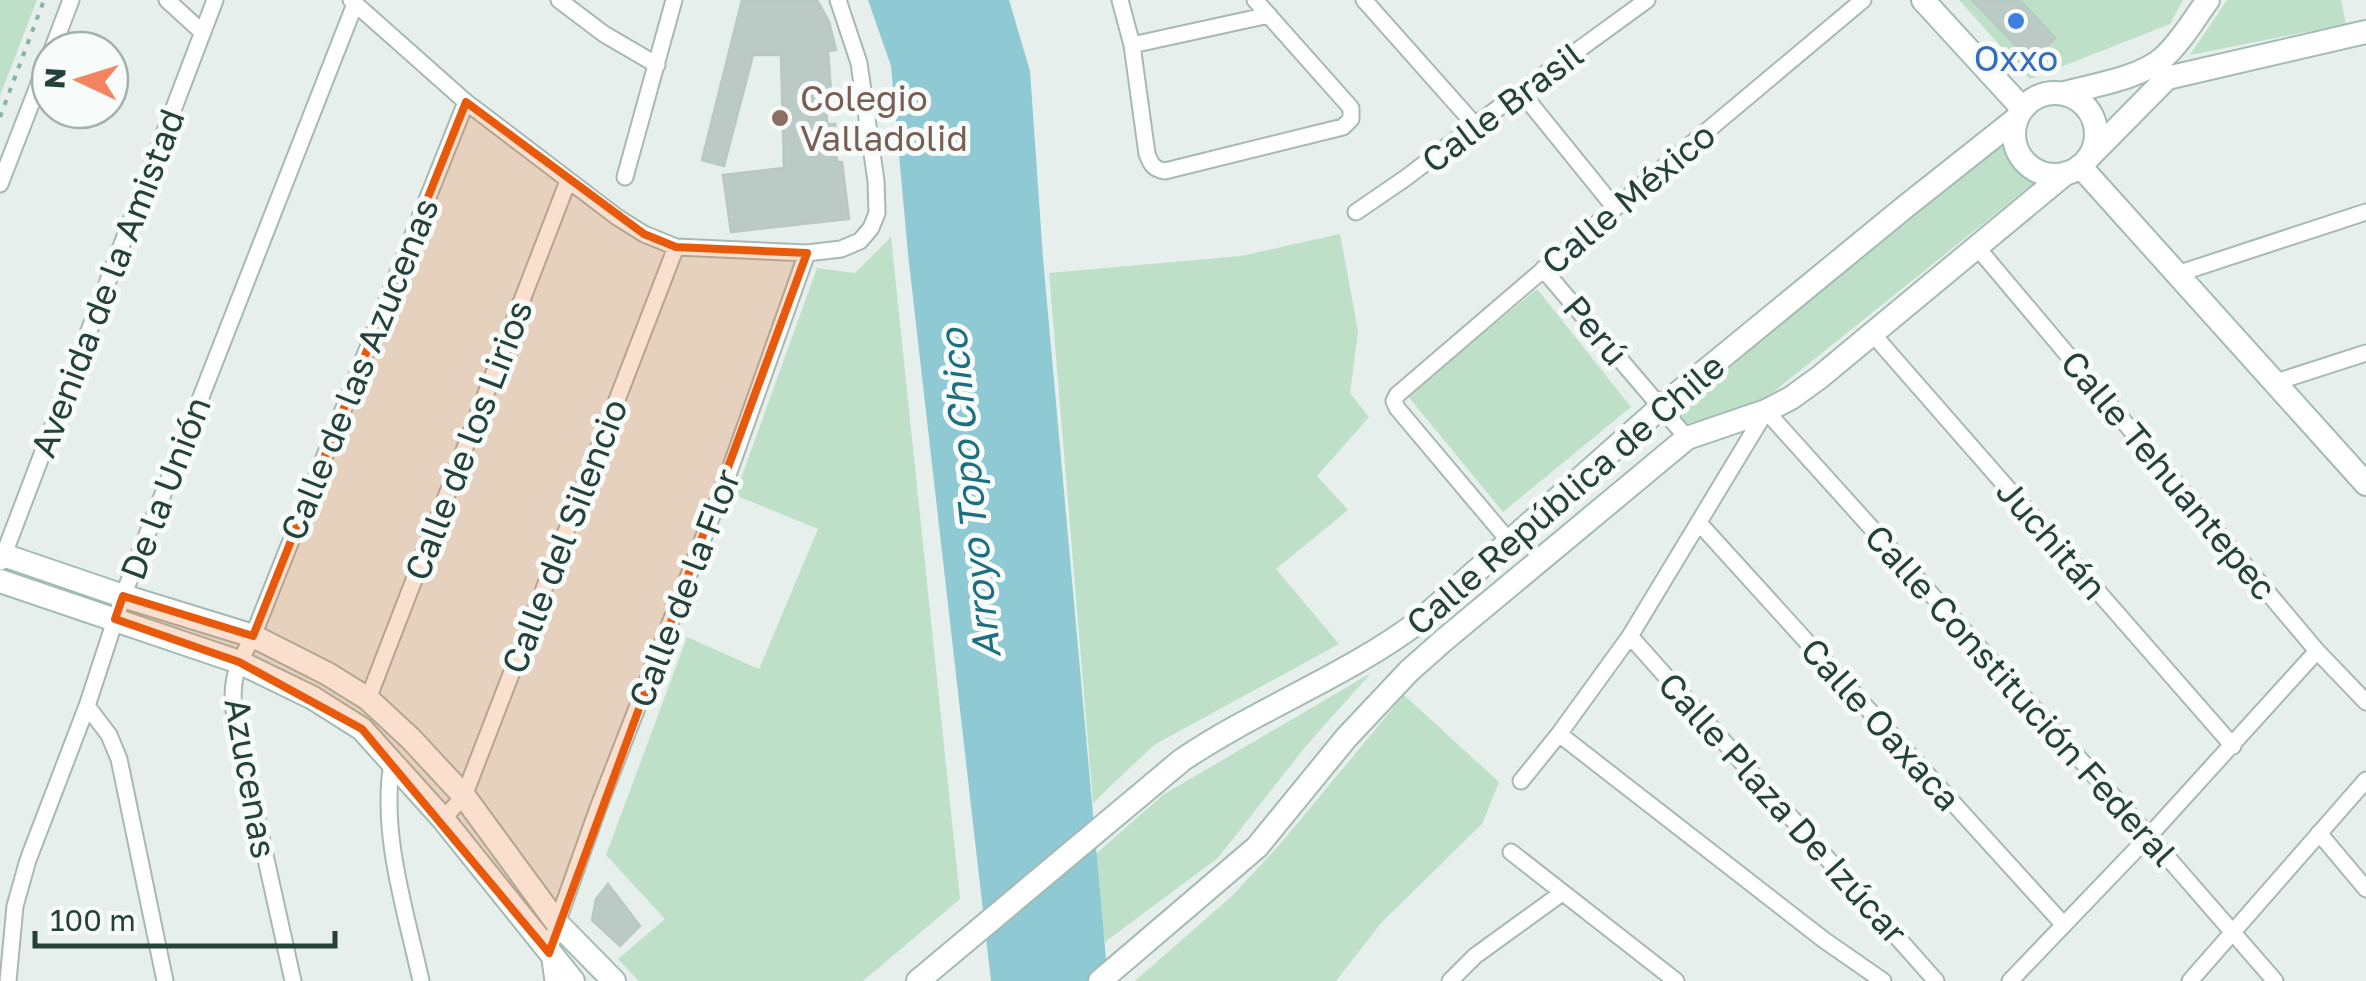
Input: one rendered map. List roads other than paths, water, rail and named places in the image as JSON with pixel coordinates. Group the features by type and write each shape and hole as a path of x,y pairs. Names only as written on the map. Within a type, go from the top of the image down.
{"street":[{"path":"59,30 71,0"},
{"path":"167,0 202,32"},
{"name":"Avenida de la Amistad","path":"1,558 215,0"},
{"path":"559,0 604,34 657,65"},
{"path":"625,176 674,0"},
{"path":"353,2 466,102 644,234 676,247 807,252 842,249 860,240 876,212 876,181 859,63 838,0"},
{"path":"1120,0 1132,45 1146,154 1157,170 1173,170 1348,124 1351,119 1351,108 1255,0"},
{"path":"1364,0 1475,124"},
{"name":"Calle Brasil","path":"1356,212 1647,0"},
{"name":"Calle México","path":"1509,541 1397,408 1395,399 1543,269 1864,0"},
{"path":"1924,0 2019,113"},
{"name":"Calle República de Chile","path":"1100,981 1257,847 1346,738 1408,671 1687,438 1766,412 1791,398 2078,166 2164,70 2169,53 2208,0"},
{"name":"De la Unión","path":"9,980 5,957 21,882 87,706 123,596 353,2"},
{"path":"1132,45 1268,16"},
{"path":"2065,94 2145,71 2366,32"},
{"path":"1522,92 1615,208"},
{"path":"2042,94 2065,94 2084,105 2095,125 2096,136 2078,166 2053,175 2040,172 2020,156 2015,143 2019,113 2042,94"},
{"name":"Calle de las Azucenas","path":"253,636 466,102"},
{"path":"0,184 30,106"},
{"name":"Calle República de Chile","path":"918,981 1182,760 1348,668 1421,620 1661,407 2019,113"},
{"path":"2078,166 2366,484"},
{"name":"Calle de los Lirios","path":"368,699 568,181"},
{"path":"2177,274 2366,212"},
{"name":"Calle Tehuantepec","path":"1976,246 2317,651 2366,702"},
{"name":"Calle del Silencio","path":"443,819 464,796 676,247"},
{"name":"Calle de la Flor","path":"557,923 729,472 807,252"},
{"name":"Perú","path":"1543,269 1687,438"},
{"name":"Juchitán","path":"1872,332 2233,746"},
{"path":"2276,382 2366,353"},
{"path":"1521,781 1630,636 1766,412"},
{"name":"Calle Constitución Federal","path":"1766,412 2275,981"},
{"name":"Calle Oaxaca","path":"1700,524 2063,924"},
{"path":"1,558 253,636 368,699 464,796 557,923 614,981"},
{"path":"0,581 239,662 313,698 362,729 443,819 573,981"},
{"name":"Azucenas","path":"253,636 239,662 232,704 292,981"},
{"name":"Calle Plaza De Izúcar","path":"1630,636 1936,981"},
{"path":"2010,981 2233,746 2317,651"},
{"path":"87,706 109,735 119,760 164,981"},
{"path":"1559,734 1824,940 1883,981"},
{"path":"392,763 390,832 421,981"},
{"path":"2190,981 2366,780"},
{"path":"2318,832 2366,889"},
{"path":"1511,852 1676,981"},
{"path":"1450,981 1475,956 1562,893"},
{"path":"552,981 548,953 557,923"},
{"path":"1647,981 1660,969"}],"water":[{"name":"Arroyo Topo Chico","path":"868,0 1009,0 1030,71 1043,258 1108,981 991,981 908,254 891,66"}],"place":[{"name":"Oxxo","path":"2016,21"},
{"name":"Colegio Valladolid","path":"780,118"}]}
